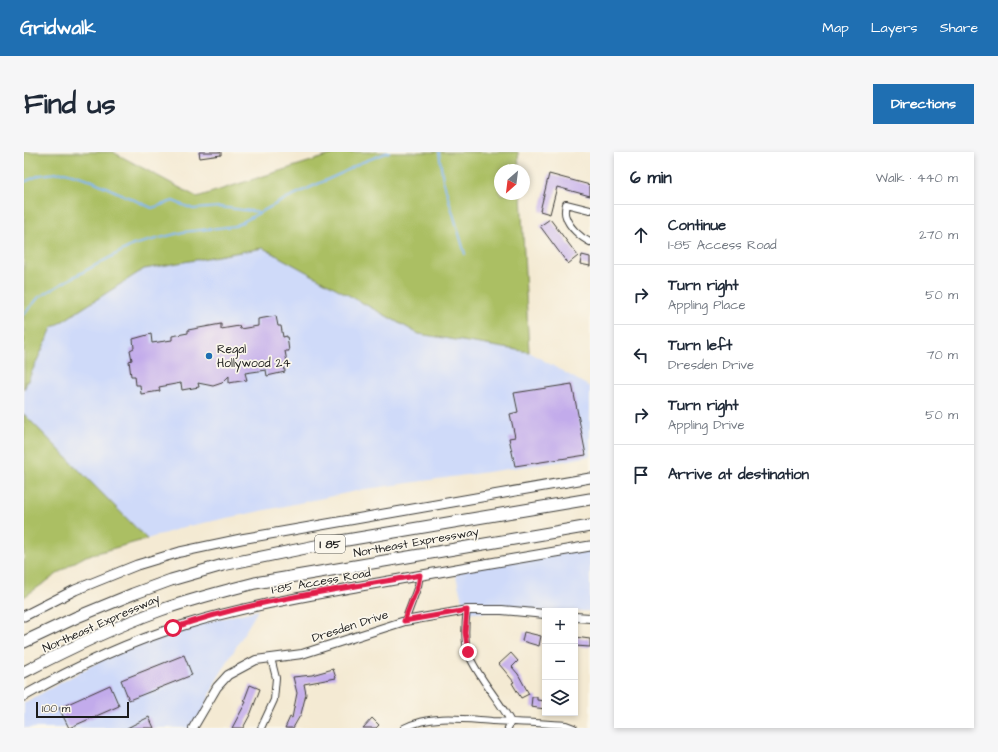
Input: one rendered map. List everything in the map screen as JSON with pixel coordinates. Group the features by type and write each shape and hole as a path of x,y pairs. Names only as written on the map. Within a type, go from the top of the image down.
{"highway":[{"name":"Northeast Expressway","path":"24,642 77,617 133,594 171,580 223,565 335,542 590,499"},
{"name":"Northeast Expressway","path":"24,672 108,631 161,610 256,583 590,526"}],"main road":[{"path":"24,616 75,590 137,565 180,552 255,536 590,478"},
{"name":"I-85 Access Road","path":"24,696 80,666 119,648 183,625 228,612 281,600 590,546"}],"street":[{"path":"590,210 566,204 565,216 580,236 590,242"},
{"path":"404,621 418,586 420,575"},
{"path":"467,610 465,632 468,652 476,669 511,722"},
{"name":"Dresden Drive","path":"193,728 217,687 228,675 256,660 302,654 404,621 467,610 502,610 542,614"},
{"path":"578,617 590,618"},
{"path":"261,728 274,700 276,678 271,658"},
{"path":"404,728 425,720 447,718 566,726 574,728"},
{"path":"508,728 511,722"}],"shaded area":[{"name":"Regal Hollywood 24","path":"263,248 419,334 529,352 590,387 590,456 565,461 366,489 184,527 147,539 24,414 24,389 52,328 144,269"},
{"path":"590,545 590,611 578,611 578,608 542,608 542,612 465,613 454,568"},
{"path":"258,610 216,681 196,728 24,728 24,703 129,645 150,635"}],"green space":[{"path":"24,152 113,152 197,197 340,152 518,152 519,164 494,164 494,200 521,200 529,352 419,334 263,248 144,269 52,328 24,389"},
{"path":"24,414 147,539 86,556 73,563 24,597"}],"building":[{"path":"199,152 221,152 221,155 200,158"},
{"path":"549,174 590,185 590,196 557,187 550,214 540,211"},
{"path":"550,219 578,256 568,264 540,226"},
{"path":"582,255 590,257 590,266 580,264"},
{"name":"Regal Hollywood 24","path":"276,316 278,326 281,326 283,337 287,336 289,351 285,351 287,362 284,363 285,372 267,376 266,370 245,373 247,380 229,383 229,376 222,383 213,386 198,383 199,387 182,390 181,383 159,387 160,391 141,394 140,385 136,385 135,376 131,376 129,361 132,360 130,350 134,348 133,339 151,334 152,343 172,340 172,336 188,333 188,330 221,324 221,329 239,326 240,329 258,326 258,319"},
{"path":"572,384 586,455 515,466 509,438 515,437 510,414 518,412 514,393"},
{"path":"524,632 541,636 539,646 522,641"},
{"path":"578,637 590,639 590,647 578,646"},
{"path":"511,653 518,661 512,667 518,674 529,694 521,698 512,683 514,682 499,664"},
{"path":"184,655 192,675 129,700 121,680"},
{"path":"333,669 336,678 304,684 306,694 301,714 293,728 285,728 290,717 292,718 297,693 293,677 312,675"},
{"path":"110,685 119,706 69,728 59,708"},
{"path":"250,685 260,689 251,713 243,728 232,728 246,702 244,701"},
{"path":"532,697 537,697 537,700 542,701 542,709 531,707"},
{"path":"149,717 154,728 127,728"},
{"path":"372,718 379,725 376,728 363,728"}],"waterway":[{"path":"24,314 39,297 133,245 183,232 235,226 287,198 342,173 360,163 389,152"},
{"path":"439,152 443,180 465,254"},
{"path":"24,182 40,175 65,172 86,178 152,208 173,201 193,209 220,207 259,212"}],"place":[{"name":"Regal Hollywood 24","path":"209,356"}],"route":[{"path":"173,628 228,612 281,600 420,575 418,586 404,621 467,610 465,632 468,652"}]}
